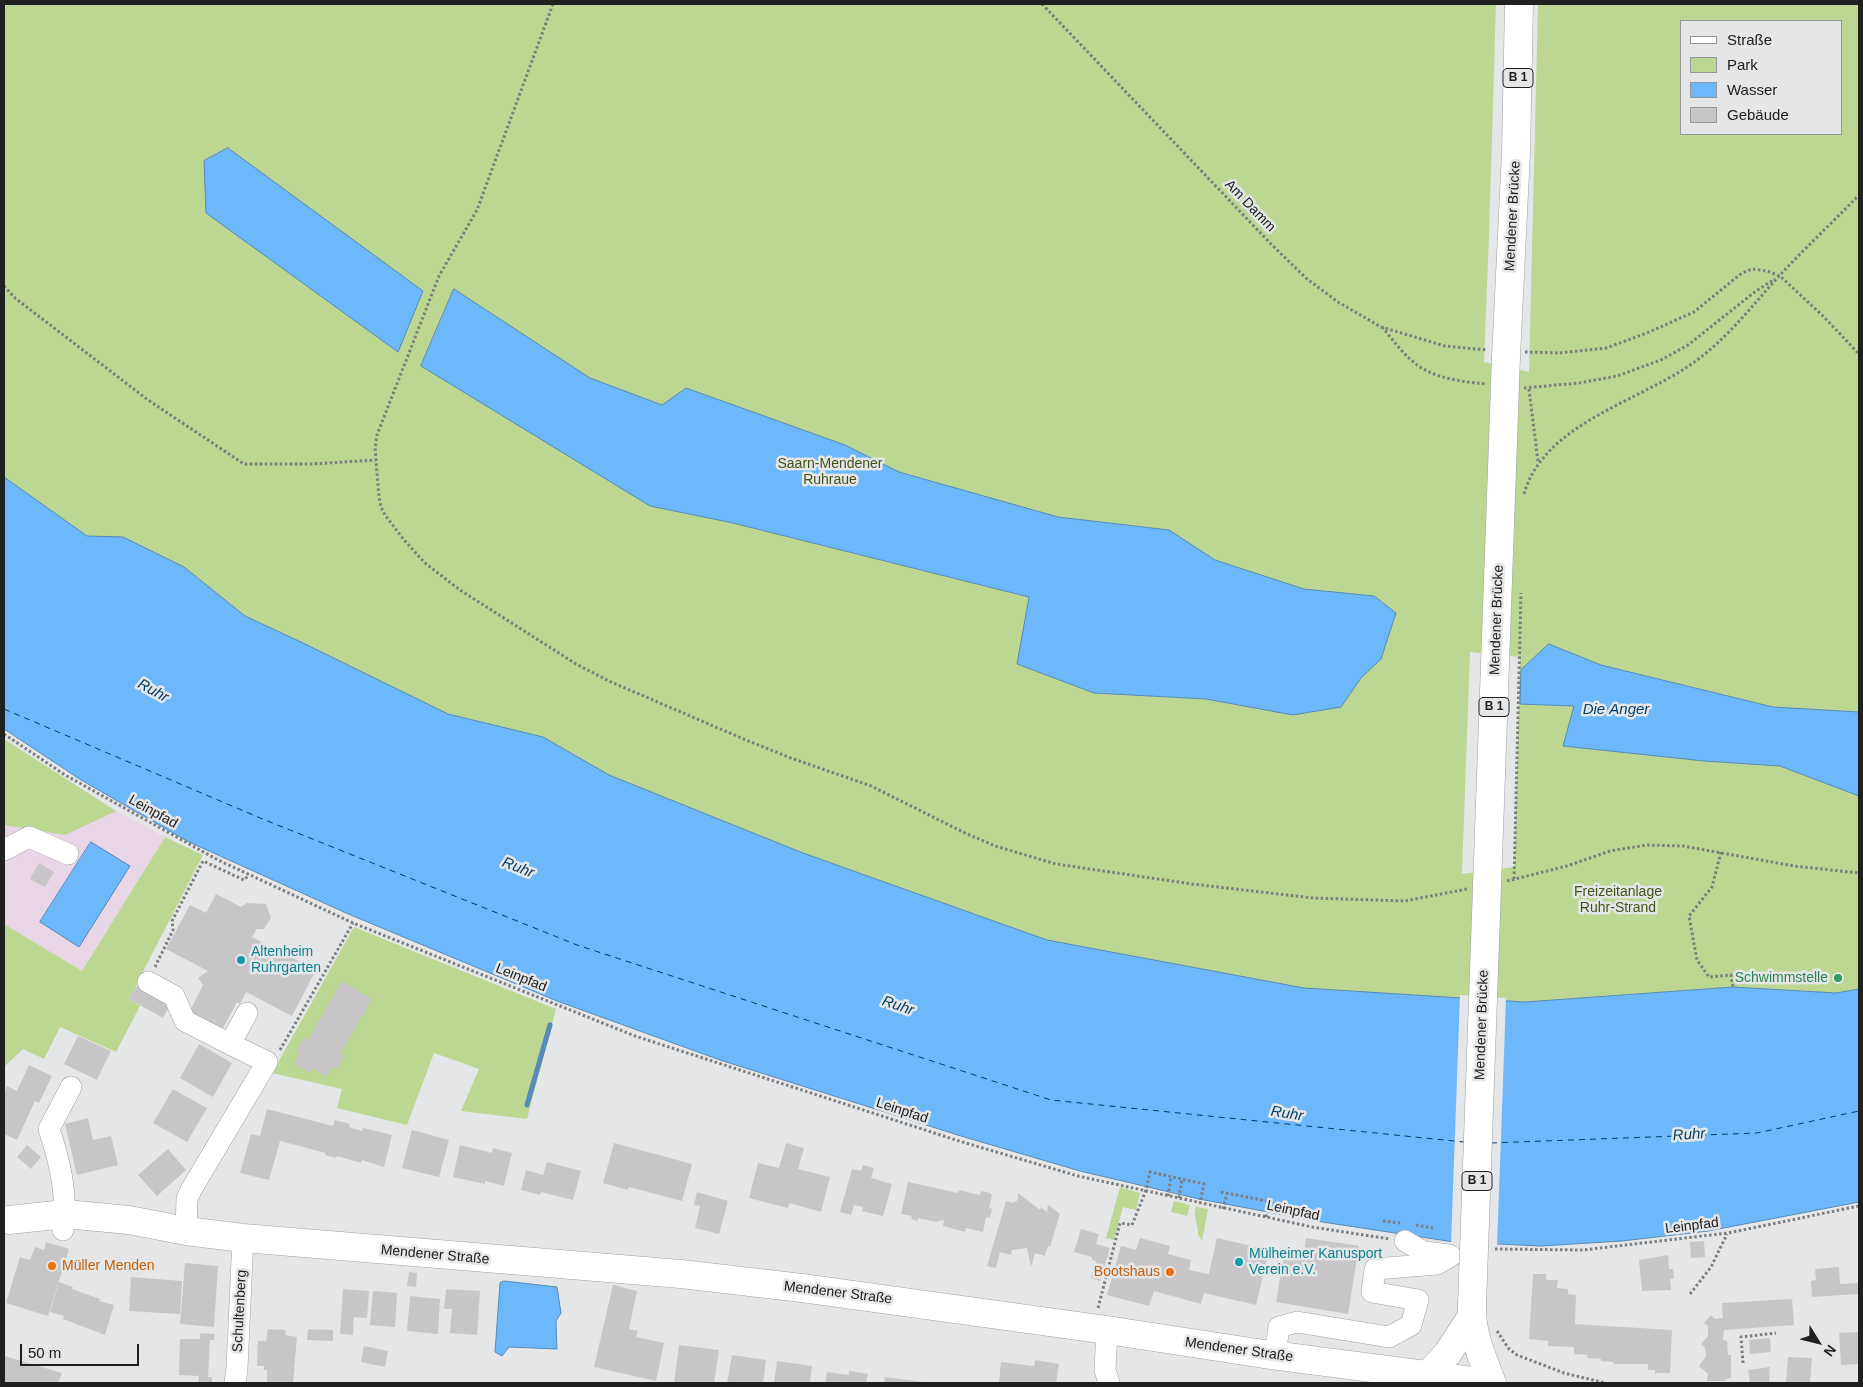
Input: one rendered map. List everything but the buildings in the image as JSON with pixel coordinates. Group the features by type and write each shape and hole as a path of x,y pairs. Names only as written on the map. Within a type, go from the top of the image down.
{"main road":[{"name":"Mendener Brücke","path":"1492,1383 1476,1342 1472,1310 1506,353 1516,152 1519,4"},
{"name":"Mendener Straße","path":"7,1220 64,1222 129,1220 186,1231 243,1238 681,1274 1102,1320 1275,1355 1487,1383"},
{"path":"1428,1375 1448,1353 1472,1310"}],"street":[{"path":"4,850 29,837 68,854"},
{"path":"148,982 174,996 185,1021 267,1062 190,1190 187,1199 186,1231"},
{"path":"230,1044 247,1013"},
{"path":"64,1222 60,1163 50,1129 71,1086"},
{"name":"Schultenberg","path":"235,1383 243,1238"},
{"path":"1405,1241 1424,1252 1451,1256 1485,1254"},
{"path":"1275,1355 1279,1327 1297,1322 1389,1336 1411,1325 1418,1300 1372,1292 1375,1269 1437,1264 1451,1256"},
{"path":"1102,1320 1106,1370 1109,1383"}],"path":[{"path":"553,4 477,210 439,276 375,442 381,506 394,527 415,552 448,582 576,664 611,682 746,740 870,786 995,846 1056,864 1192,884 1314,898 1405,901 1469,889"},
{"name":"Am Damm","path":"1042,4 1307,279 1338,302 1381,327 1445,346 1506,353 1559,353 1606,348 1647,333 1687,315 1710,300 1747,270 1757,269 1780,276"},
{"path":"1523,502 1530,478 1538,462 1554,446 1572,432 1668,379 1706,354 1726,336 1780,276 1859,195"},
{"path":"1780,276 1824,317 1859,354"},
{"path":"1520,388 1529,389 1579,383 1616,376 1661,360 1688,344 1756,291 1780,276"},
{"path":"4,286 15,298 148,400 244,464 312,464 376,460"},
{"path":"1381,327 1410,359 1425,370 1443,376 1491,385"},
{"path":"1529,389 1538,462"},
{"path":"1514,879 1521,590"},
{"name":"Leinpfad","path":"4,734 65,775 151,824 249,875 353,923 635,1036 958,1141 1078,1176 1312,1227 1405,1241"},
{"path":"1505,881 1567,866 1629,846 1665,844 1722,852 1794,866 1859,873"},
{"path":"1722,852 1712,887 1689,916 1697,960 1709,977 1731,975 1733,987"},
{"path":"148,982 173,930 172,922 203,861 244,880 249,875"},
{"path":"267,1062 279,1052 353,923"},
{"path":"1102,1320 1120,1223 1132,1225 1146,1190 1150,1172 1204,1184 1200,1203"},
{"path":"1168,1196 1171,1177"},
{"path":"1179,1198 1182,1179"},
{"path":"1221,1192 1271,1202 1266,1216"},
{"path":"1223,1209 1227,1194"},
{"name":"Leinpfad","path":"1485,1254 1583,1250 1728,1233 1859,1206"},
{"path":"1690,1294 1711,1267 1728,1233"},
{"path":"1496,1329 1509,1349 1517,1354 1564,1373 1605,1383"},
{"path":"1743,1363 1741,1337 1776,1333"}],"shaded area":[{"path":"4,751 165,837 82,971 4,924"}],"green space":[{"name":"Saarn-Mendener Ruhraue","path":"4,4 1496,4 1484,362 1529,372 1538,4 1859,4 1859,989 1836,993 1733,987 1525,1002 1457,998 1452,1144 4,575","holes":["1470,652 1520,657 1514,867 1462,874"]},
{"path":"4,739 116,811 65,835 4,825"},
{"path":"165,837 203,855 129,999 140,1006 116,1052 60,1027 44,1059 23,1049 4,1067 4,924 82,971"},
{"path":"354,927 556,1009 527,1119 461,1111 479,1069 434,1053 407,1125 337,1108 342,1089 272,1073"},
{"path":"1120,1187 1140,1193 1136,1210 1123,1207 1114,1240 1106,1238"},
{"path":"1174,1201 1190,1205 1187,1216 1171,1212"},
{"path":"1196,1207 1208,1209 1202,1241 1198,1235"}],"water":[{"path":"228,148 423,291 398,352 206,213 204,161"},
{"path":"454,289 590,378 662,405 686,388 845,445 899,472 1058,517 1169,530 1215,560 1304,589 1374,596 1396,613 1381,659 1361,678 1341,707 1293,715 1206,699 1094,693 1017,664 1029,597 733,523 650,506 421,366"},
{"name":"Ruhr","path":"4,477 87,536 123,537 184,567 245,616 448,714 543,737 609,775 803,853 1047,940 1304,988 1525,1002 1733,987 1836,993 1859,989 1859,1202 1708,1231 1622,1241 1541,1246 1454,1242 1316,1221 1199,1199 1080,1171 961,1136 720,1060 557,1001 346,913 187,841 81,780 4,729"},
{"name":"Die Anger","path":"1549,644 1601,665 1773,707 1859,712 1859,796 1780,766 1704,761 1563,746 1574,706 1520,704 1521,670"},
{"path":"91,842 130,866 79,947 40,922"},
{"path":"504,1281 557,1287 561,1313 556,1321 557,1349 509,1347 502,1356 495,1352 500,1283"}],"pier":[{"path":"1460,995 1506,998 1497,1247 1451,1244"}],"waterway":[{"path":"527,1105 550,1025"}],"ferry route":[{"path":"4,709 265,820 577,945 1051,1100 1464,1142"},
{"path":"1491,1143 1757,1133 1859,1111"}],"place":[{"name":"Altenheim Ruhrgarten","path":"241,960"},
{"name":"Schwimmstelle","path":"1838,978"},
{"name":"Mülheimer Kanusport Verein e.V.","path":"1239,1262"},
{"name":"Müller Menden","path":"52,1266"},
{"name":"Bootshaus","path":"1170,1272"}],"park label":[{"name":"Freizeitanlage Ruhr-Strand","path":"1618,900"}]}
